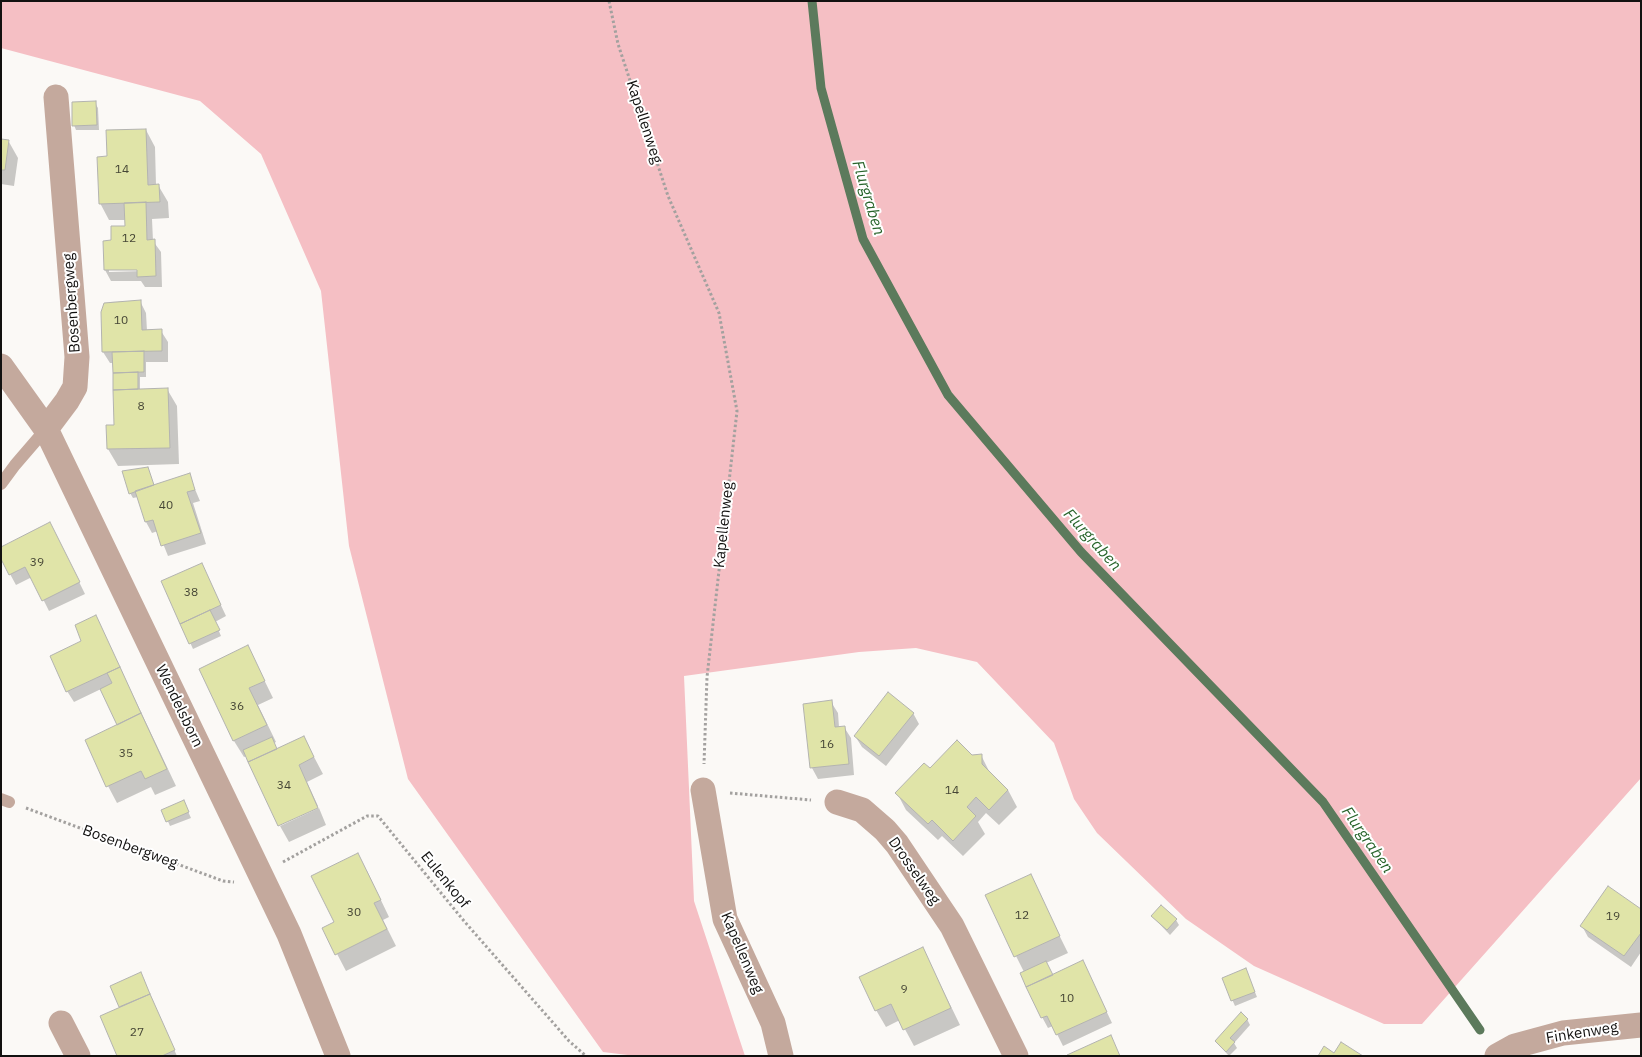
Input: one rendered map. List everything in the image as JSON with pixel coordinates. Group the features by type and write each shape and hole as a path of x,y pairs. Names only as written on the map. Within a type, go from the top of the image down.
{"street":[{"name":"Bosenbergweg","path":"46,429 75,387 77,356 56,97"},
{"name":"Wendelsborn","path":"1,366 46,429 289,934 338,1056"},
{"name":"Kapellenweg","path":"703,790 725,919 773,1023 781,1056"},
{"name":"Drosselweg","path":"837,802 862,810 885,830 897,844 952,926 1016,1056"},
{"path":"61,1023 78,1056"},
{"name":"Finkenweg","path":"1497,1056 1515,1046 1563,1033 1641,1025"}],"lane":[{"name":"Bosenbergweg","path":"1,484 46,429"}],"path":[{"name":"Kapellenweg","path":"609,1 618,44 668,196 719,313 737,411 707,677 703,790"},
{"path":"703,790 837,802"},
{"name":"Bosenbergweg","path":"5,801 223,881 244,882 260,875"},
{"name":"Eulenkopf","path":"260,875 367,816 378,816 471,929 569,1041 586,1056"}],"shaded area":[{"path":"1,1 1641,1 1641,778 1422,1024 1384,1024 1254,966 1186,919 1097,833 1074,799 1054,743 977,662 916,648 859,652 684,676 694,901 745,1056 636,1056 603,1052 408,779 349,546 321,291 261,154 200,101 1,48"}],"building":[{"path":"96,101 97,125 72,126 72,102"},
{"path":"146,129 148,185 159,184 160,202 99,204 97,157 107,156 106,130"},
{"path":"1,139 9,140 5,170 1,170"},
{"path":"146,202 147,240 155,239 156,276 137,277 137,270 104,270 103,241 111,240 111,226 125,226 124,203"},
{"path":"141,300 142,330 162,329 162,351 102,352 101,312 104,303"},
{"path":"144,351 144,372 113,373 112,352"},
{"path":"138,372 138,389 113,390 113,373"},
{"path":"168,388 170,448 107,449 106,425 114,425 113,390"},
{"path":"148,467 154,485 129,494 122,471"},
{"path":"190,473 195,490 187,492 201,533 161,546 153,520 145,522 135,491"},
{"path":"50,522 80,582 42,601 25,567 9,575 1,559 1,547"},
{"path":"202,563 221,605 180,624 161,581"},
{"path":"210,610 220,630 189,644 180,624"},
{"path":"96,615 120,667 66,692 50,656 81,641 75,625"},
{"path":"248,645 265,681 249,688 267,725 233,741 199,669"},
{"path":"120,667 141,713 117,725 100,689 112,683 107,673"},
{"path":"888,692 914,713 879,756 854,736"},
{"path":"832,700 835,727 845,726 849,764 810,768 803,704"},
{"path":"141,713 167,769 145,779 141,771 106,787 85,740"},
{"path":"304,736 314,757 299,765 318,808 278,826 248,762"},
{"path":"272,737 277,749 248,762 243,750"},
{"path":"957,740 972,755 982,754 982,764 1008,790 989,810 976,797 967,807 976,816 953,841 932,820 928,824 895,793 924,763 930,768"},
{"path":"184,800 189,812 166,822 161,810"},
{"path":"358,853 381,900 374,903 387,929 335,955 322,928 334,922 311,876"},
{"path":"1031,874 1060,936 1014,957 985,895"},
{"path":"1608,886 1641,909 1641,933 1624,956 1580,926"},
{"path":"1161,905 1177,919 1167,930 1151,916"},
{"path":"923,947 951,1008 903,1030 891,1004 875,1011 859,977"},
{"path":"1083,960 1107,1012 1056,1035 1047,1016 1041,1018 1026,987"},
{"path":"1046,961 1053,975 1026,987 1020,973"},
{"path":"1246,968 1255,992 1231,1001 1222,978"},
{"path":"141,972 150,994 119,1007 110,986"},
{"path":"150,994 175,1050 162,1056 117,1056 100,1016"},
{"path":"1241,1012 1248,1019 1230,1038 1235,1042 1226,1052 1215,1041"},
{"path":"1111,1035 1120,1056 1067,1056 1067,1055"},
{"path":"1341,1042 1363,1056 1318,1056 1324,1046 1334,1053"}],"waterway":[{"name":"Flurgraben","path":"812,1 821,88 863,239 948,395 1081,552 1323,802 1480,1030"}]}
